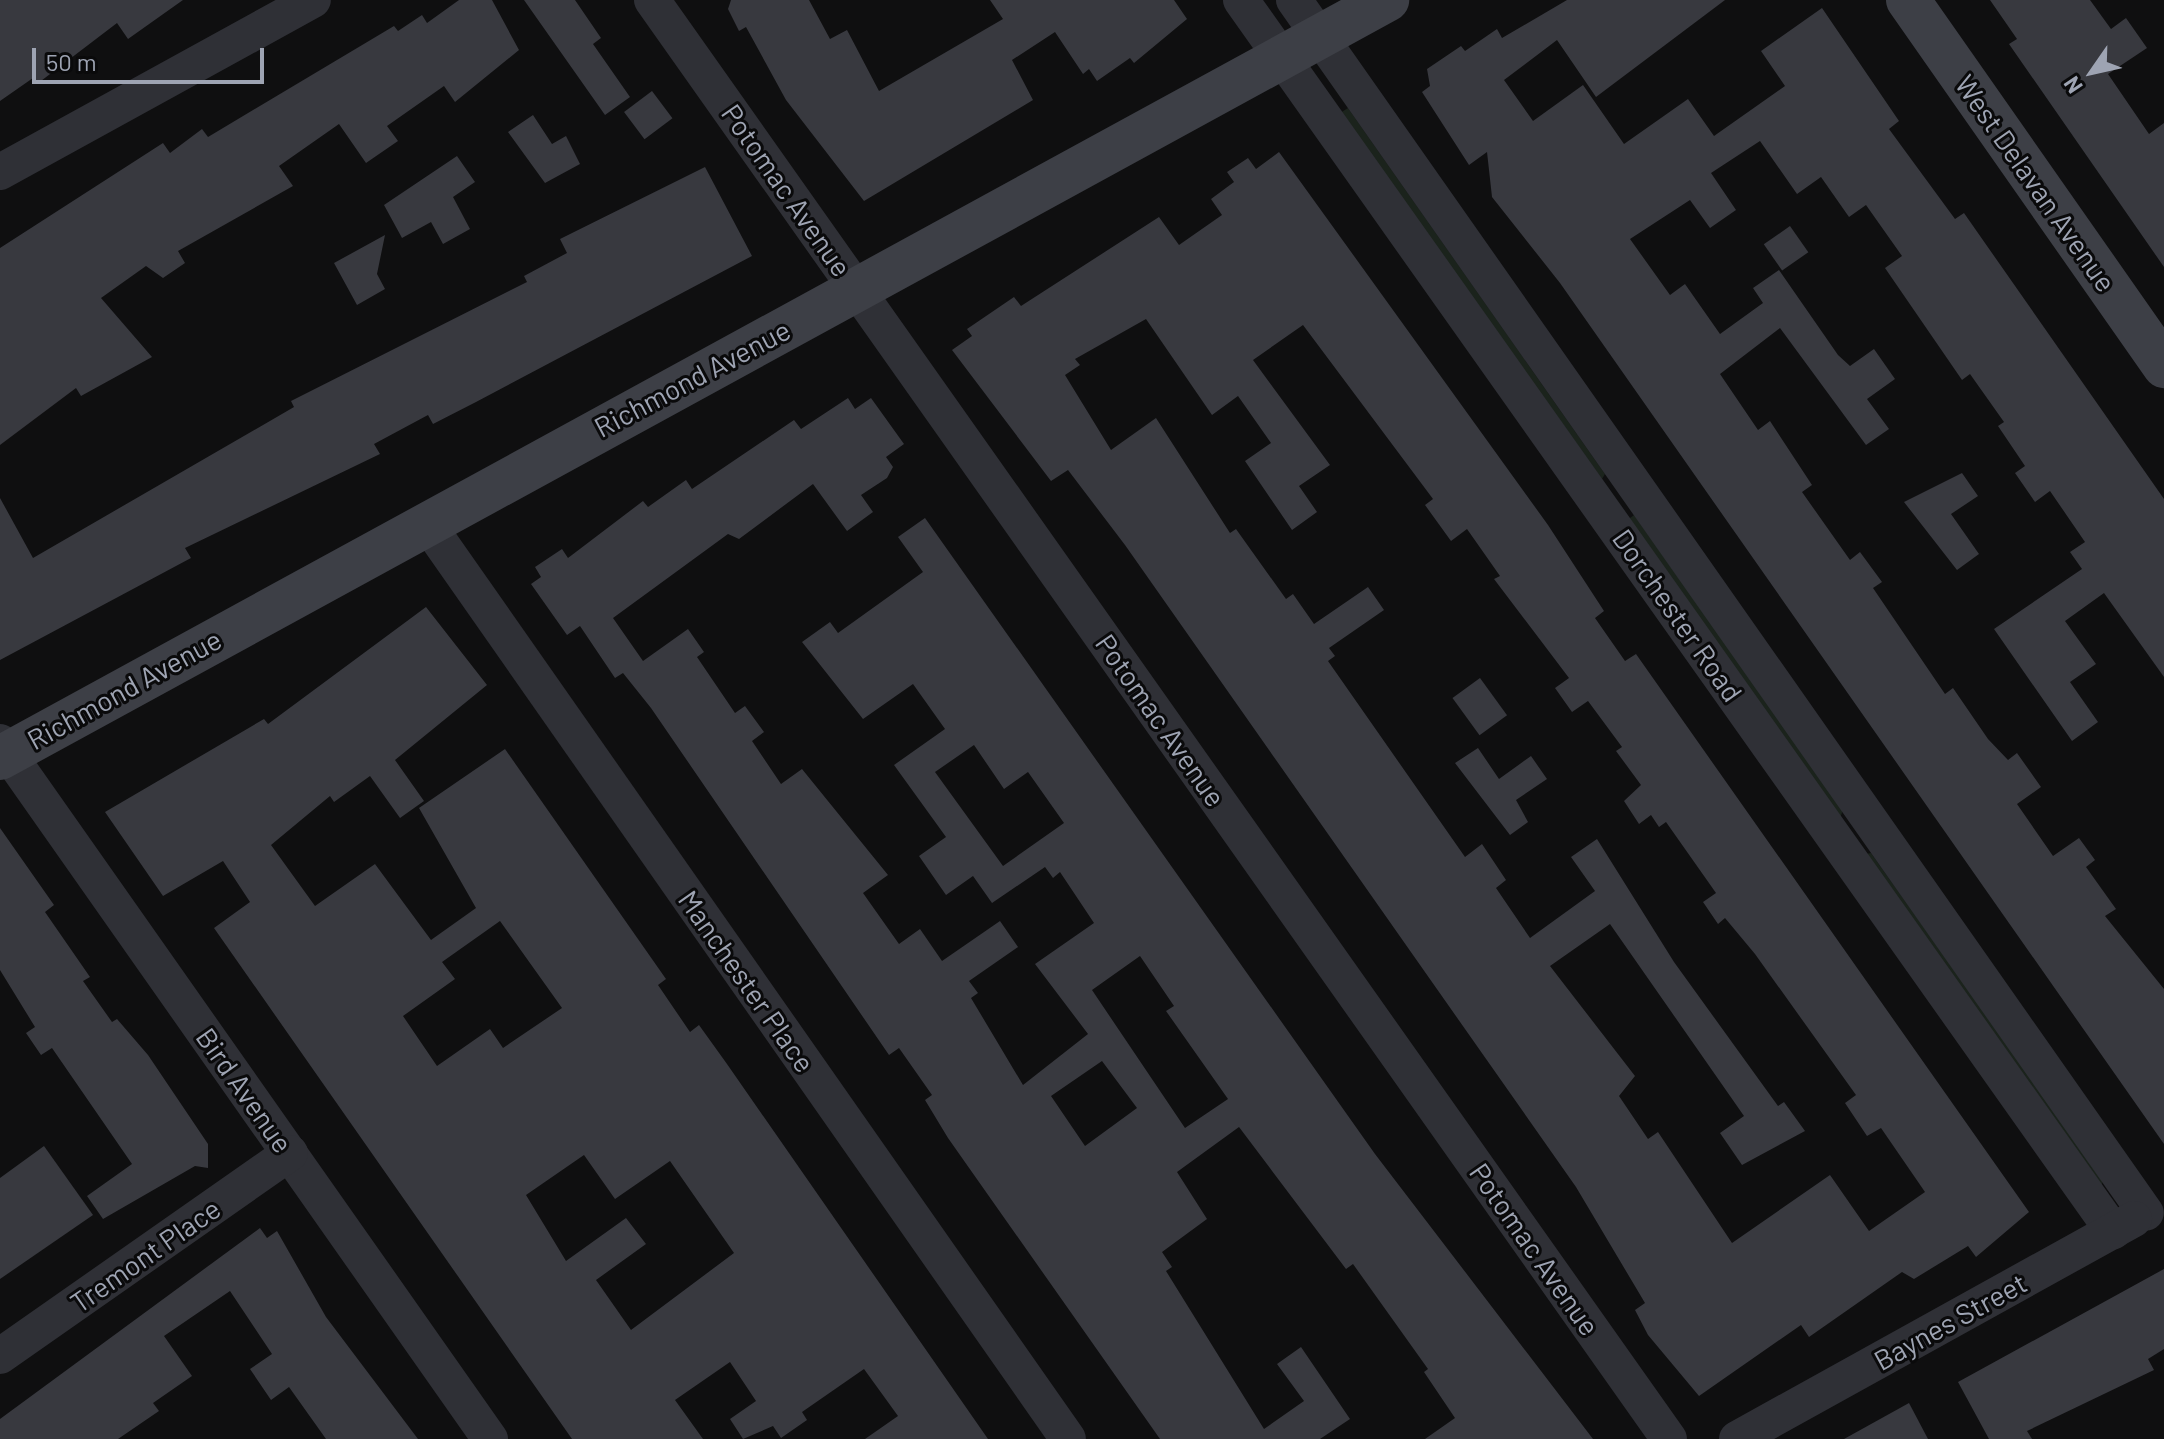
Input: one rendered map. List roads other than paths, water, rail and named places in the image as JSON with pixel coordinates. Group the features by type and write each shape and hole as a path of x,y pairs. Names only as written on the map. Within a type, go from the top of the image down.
{"street":[{"path":"0,172 313,0"},
{"name":"Potomac Avenue","path":"652,0 1669,1439"},
{"name":"Dorchester Road","path":"1241,0 2113,1231"},
{"name":"Dorchester Road","path":"1294,0 1872,823 2155,1208"},
{"name":"Richmond Avenue","path":"3,751 1387,0"},
{"name":"West Delavan Avenue","path":"1908,0 2164,366"},
{"path":"1604,511 1637,488"},
{"name":"Manchester Place","path":"426,522 1068,1439"},
{"name":"Bird Avenue","path":"3,751 490,1439"},
{"path":"1840,845 1872,823"},
{"name":"Tremont Place","path":"0,1356 290,1153"},
{"name":"Baynes Street","path":"1737,1439 2155,1208"}]}
